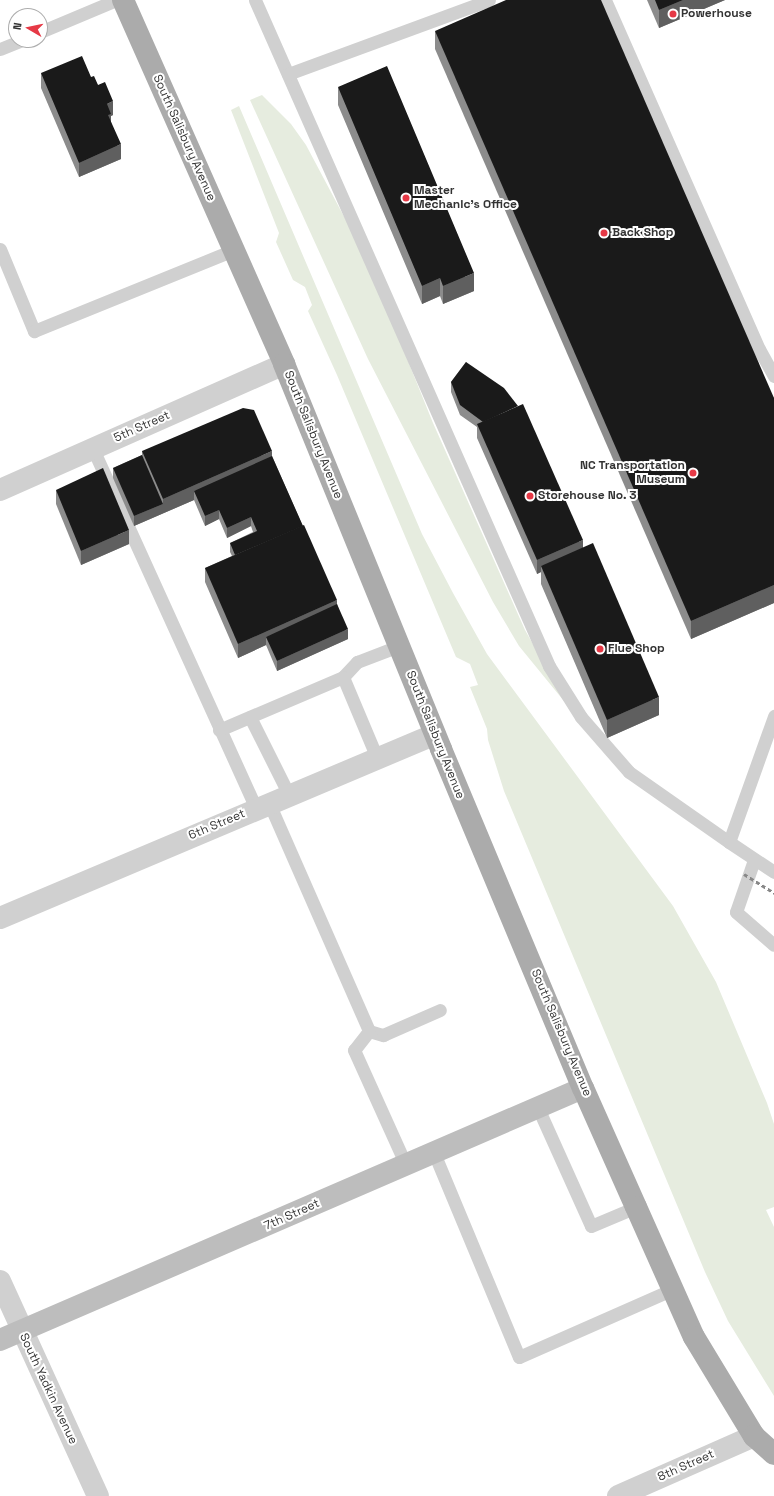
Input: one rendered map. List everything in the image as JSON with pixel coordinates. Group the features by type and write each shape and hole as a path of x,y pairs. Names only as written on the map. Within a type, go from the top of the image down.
{"main road":[{"name":"South Salisbury Avenue","path":"123,0 284,364 435,734 583,1088 694,1337 754,1436 774,1454"}],"street":[{"name":"5th Street","path":"0,490 284,364"},
{"name":"6th Street","path":"0,918 271,802 435,734"},
{"name":"7th Street","path":"0,1340 22,1332 583,1088"},
{"name":"South Yadkin Avenue","path":"0,1281 98,1496"},
{"name":"8th Street","path":"618,1496 754,1436"}],"lane":[{"path":"48,29 116,0"},
{"path":"255,0 549,666 580,717 629,772 754,860 774,872"},
{"path":"288,74 489,0"},
{"path":"605,0 759,349 774,376"},
{"path":"0,249 34,331 233,250"},
{"path":"93,449 219,730 271,802"},
{"path":"219,730 344,677 356,662 399,646"},
{"path":"344,677 377,758"},
{"path":"730,842 774,716"},
{"path":"250,717 271,802 369,1031 382,1035 440,1010"},
{"path":"754,860 736,912 774,945"},
{"path":"369,1031 354,1050 406,1165"},
{"path":"538,1108 591,1226 636,1207"},
{"path":"434,1153 519,1357 673,1289"}],"shaded area":[{"path":"262,95 291,124 306,145 349,226 395,329 433,423 525,630 568,706 519,646 493,602 368,359 250,100"},
{"path":"239,106 422,534 453,593 487,654 673,906 716,982 767,1103 774,1124 774,1207 766,1210 774,1227 774,1396 728,1321 705,1272 504,791 488,740 487,729 470,687 478,685 470,664 456,657 337,375 308,311 312,305 305,287 293,280 276,242 279,233 231,110"}],"building":[{"name":"Back Shop","path":"506,0 601,0 774,398 774,585 691,621 435,31"},
{"path":"655,0 683,0 659,10"},
{"path":"82,56 91,77 94,76 98,85 105,82 113,101 107,104 111,114 108,115 121,144 79,163 41,73"},
{"name":"Master Mechanic's Office","path":"387,66 474,273 443,286 440,278 422,286 338,87"},
{"path":"466,362 504,388 518,406 483,422 460,405 451,382"},
{"name":"Storehouse No. 3","path":"523,404 583,540 537,560 477,424"},
{"path":"243,408 254,410 272,451 163,499 142,451"},
{"path":"142,455 163,504 134,516 113,468"},
{"path":"272,456 303,526 235,555 230,543 257,531 251,517 227,528 219,510 205,516 194,491"},
{"path":"103,468 129,530 81,551 56,490"},
{"path":"304,525 337,600 238,644 205,568"},
{"name":"Flue Shop","path":"593,543 659,697 607,720 541,566"},
{"path":"337,604 348,629 277,661 266,637"}],"railway":[{"path":"744,874 774,893"}],"place":[{"name":"Powerhouse","path":"673,14"},
{"name":"Master Mechanic's Office","path":"406,198"},
{"name":"Back Shop","path":"604,233"},
{"name":"NC Transportation Museum","path":"693,473"},
{"name":"Storehouse No. 3","path":"530,496"},
{"name":"Flue Shop","path":"600,649"}]}
